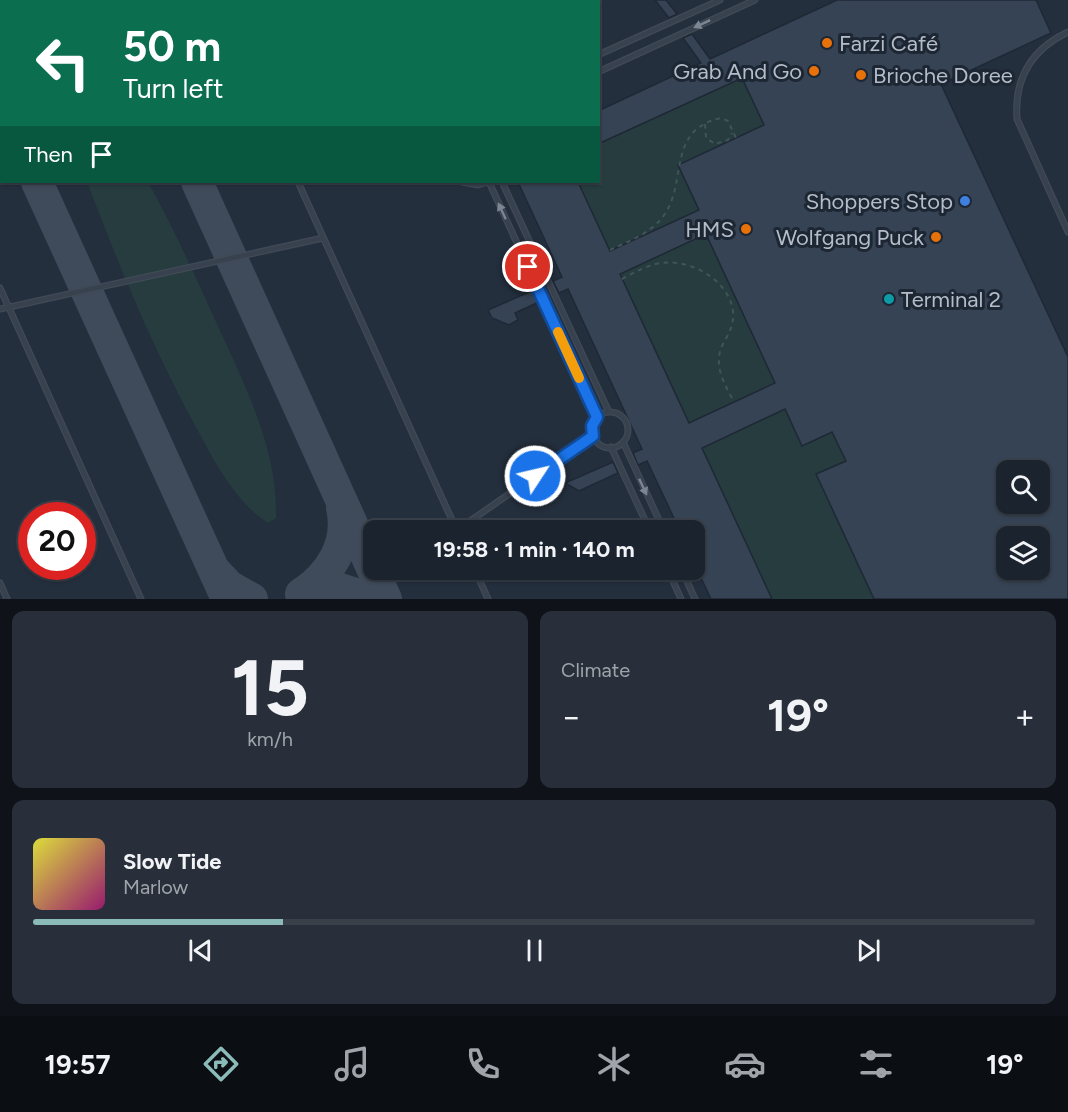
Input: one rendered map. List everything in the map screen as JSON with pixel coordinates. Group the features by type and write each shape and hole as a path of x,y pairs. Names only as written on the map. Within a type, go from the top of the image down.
{"lane":[{"path":"600,55 720,0"},
{"path":"600,71 755,0"},
{"path":"1068,32 1050,40 1034,56 1022,76 1016,108 1017,118 1068,232"},
{"path":"298,183 452,520"},
{"path":"467,183 478,185 485,183"},
{"path":"488,183 597,417"},
{"path":"502,183 609,412"},
{"path":"0,309 323,238"},
{"path":"0,288 141,599"},
{"path":"609,412 619,414 626,423 627,435 622,442 611,447 602,446 593,436 592,426 597,417 609,412"},
{"path":"473,520 593,436"},
{"path":"622,442 659,520"},
{"path":"611,447 645,520"},
{"path":"479,580 488,599"},
{"path":"672,580 681,599"},
{"path":"686,580 695,599"},
{"path":"0,583 7,599"}],"path":[{"path":"610,250 648,231 666,214 673,197 683,149 696,130 706,123 721,118 728,121 736,138"},
{"path":"706,123 706,138 715,144 728,140 732,130"},
{"path":"622,279 657,264 674,263 699,270 727,292 732,304 733,324 720,352 719,364 721,376 734,402"}],"green space":[{"path":"742,78 764,125 699,210 610,251 578,183 600,183 600,144"},
{"path":"87,183 149,183 200,287 257,417 271,467 275,492 276,518 268,523 236,493 211,455 166,368"},
{"path":"706,234 775,383 689,423 620,274"},
{"path":"785,409 802,446 832,432 846,461 817,474 874,599 772,599 702,448"}],"building":[{"path":"655,0 666,0 677,14 669,18"},
{"name":"Terminal 2","path":"837,0 1036,0 1051,33 941,84 1068,357 1068,599 874,599 816,474 846,461 832,432 802,446 785,409 702,448 772,599 711,599 702,580 705,580 705,520 675,520 647,461 638,465 633,453 642,449 568,289 559,293 553,281 562,277 518,183 578,183 610,251 699,210 678,165 764,125 742,78 600,143 600,110 701,63 683,38 692,34 710,59","holes":["706,234 775,383 689,423 620,274"]},
{"path":"534,290 539,302 515,313 518,320 509,325 492,318 488,310"},
{"path":"613,462 618,473 579,491 565,483"}],"taxiway":[{"path":"37,183 227,599"},
{"path":"197,183 386,599"},
{"path":"342,508 343,534 335,557 321,578 301,594 337,588 371,599"},
{"path":"215,571 229,586 252,599"}],"slow traffic":[{"path":"558,332 579,378"}],"place":[{"name":"Farzi Café","path":"827,43"},
{"name":"Grab And Go","path":"814,71"},
{"name":"Brioche Doree","path":"861,75"},
{"name":"Shoppers Stop","path":"965,201"},
{"name":"HMS","path":"746,229"},
{"name":"Wolfgang Puck","path":"936,237"},
{"name":"Terminal 2","path":"889,299"}],"route":[{"path":"528,267 597,417 592,426 593,436 535,476"}]}
